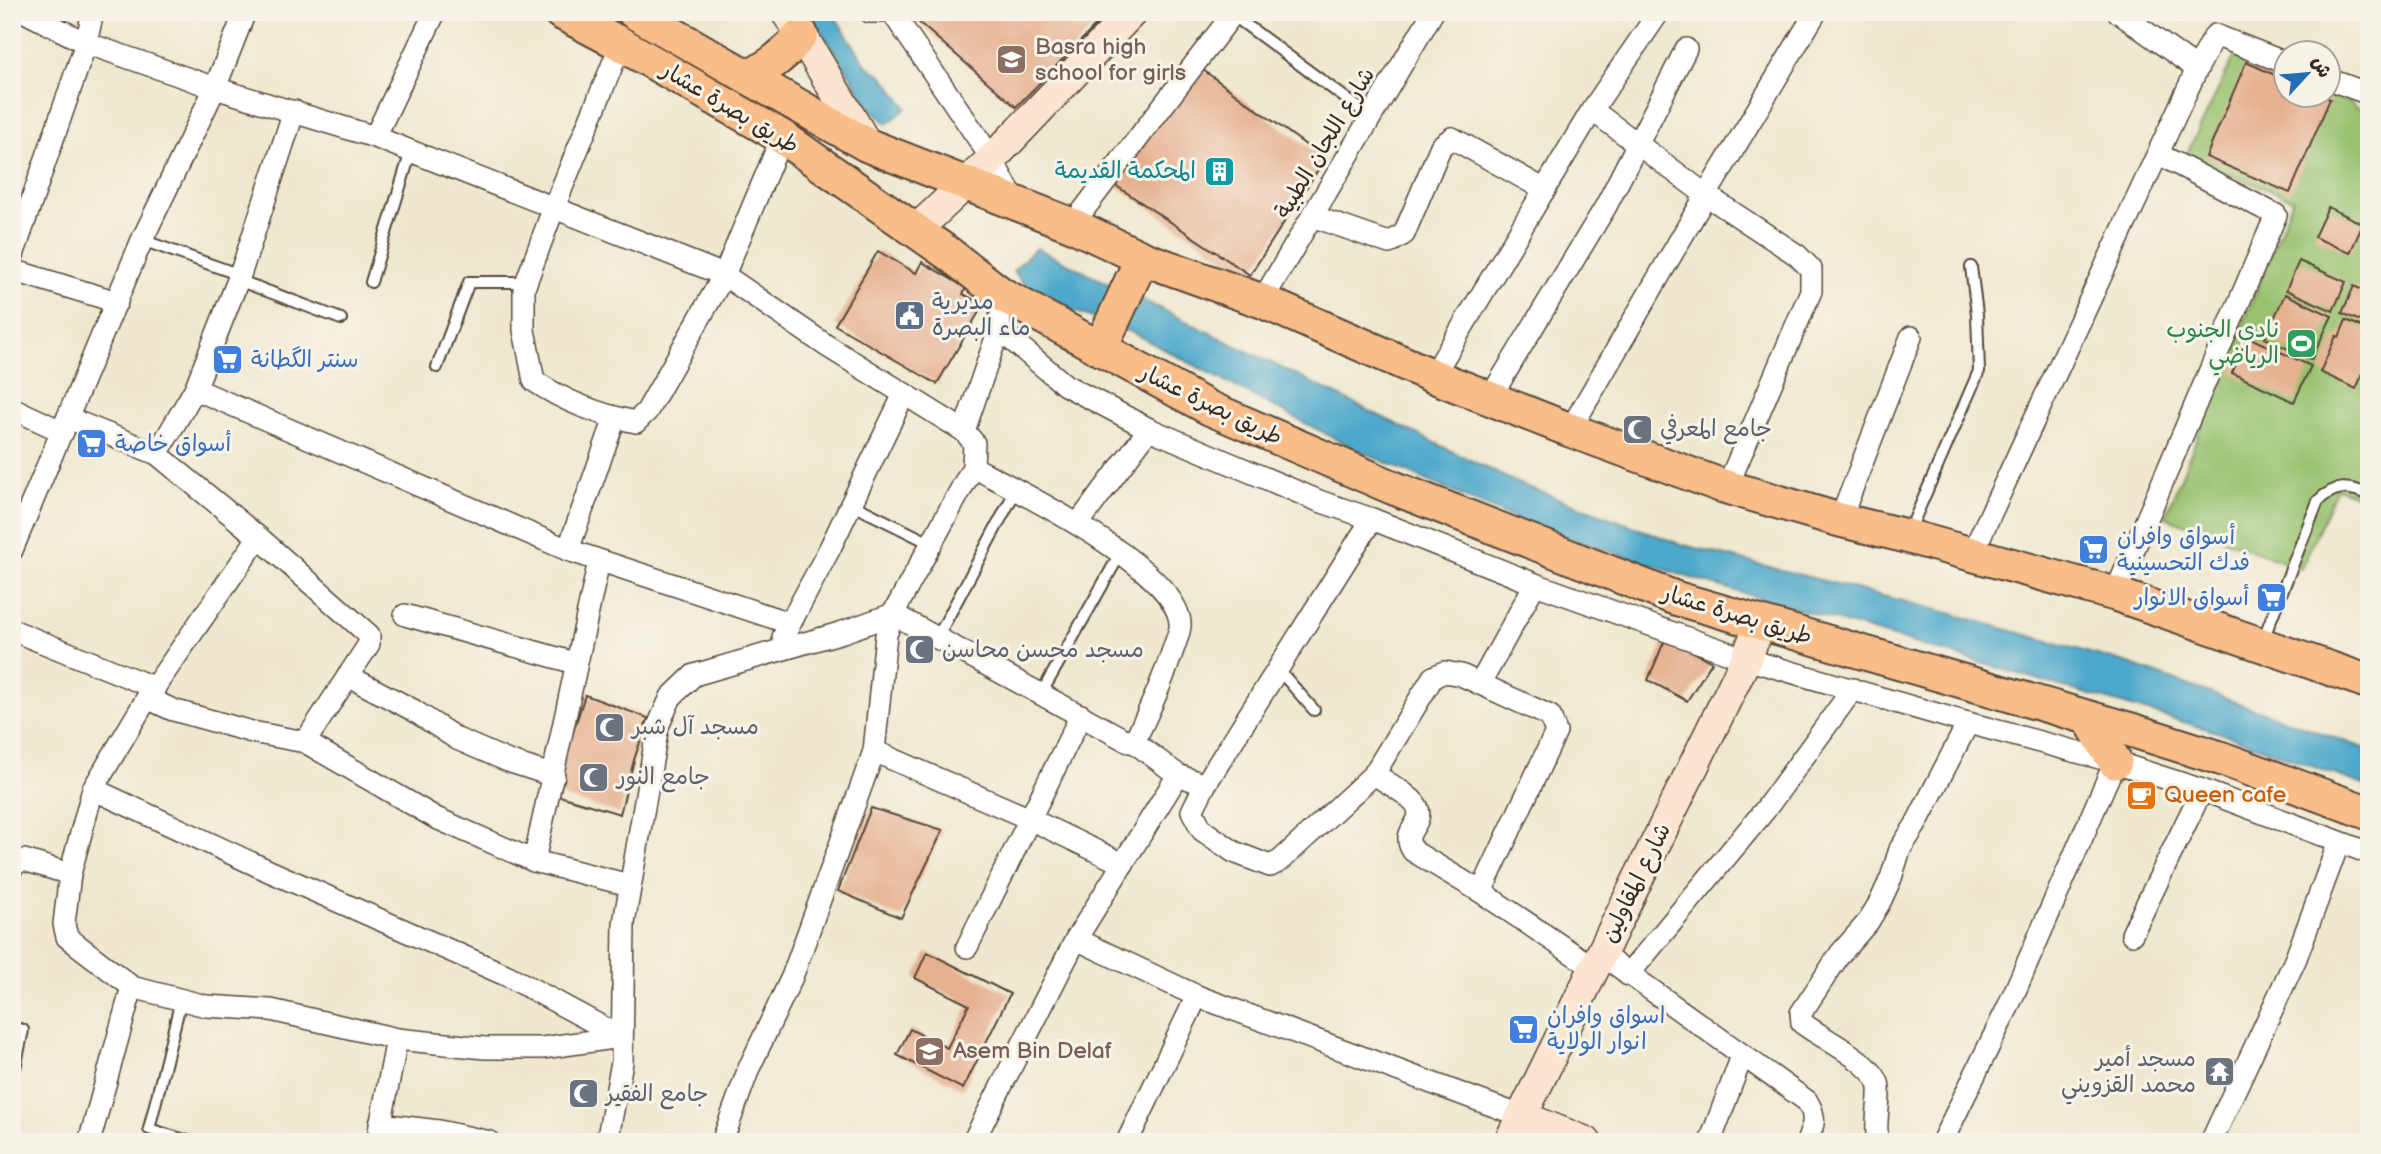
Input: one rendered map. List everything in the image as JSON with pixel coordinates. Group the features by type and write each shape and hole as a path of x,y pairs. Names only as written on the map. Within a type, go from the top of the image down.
{"main road":[{"name":"طريق بصرة عشار","path":"560,12 782,137 949,254 1001,294 1103,341 1209,408 1394,488 1675,598 2220,758 2369,813"},
{"path":"634,12 867,145 1072,225 1138,266 1262,301 1433,376 1570,430 1727,487 2115,594 2369,682"},
{"path":"749,76 765,68 792,47 794,23"},
{"path":"1103,341 1138,266"},
{"path":"2089,718 2115,762"}],"street":[{"path":"25,12 86,43 215,88 375,137 724,275 827,346 964,430 974,443 973,467 893,614 886,635 874,751 792,977 749,1068 722,1142"},
{"path":"12,258 86,43 93,12"},
{"path":"12,550 17,527 65,425 142,240 215,88 245,12"},
{"path":"375,137 435,12"},
{"path":"870,12 878,12"},
{"path":"891,12 992,159 1016,204"},
{"path":"915,232 992,159 1132,12"},
{"name":"شارع اللجان الطبية","path":"1262,301 1433,12"},
{"path":"1433,376 1592,110 1659,12"},
{"path":"1570,430 1816,12"},
{"path":"2118,12 2197,69"},
{"path":"1072,225 1230,14"},
{"path":"794,23 867,145"},
{"path":"1972,554 2215,35 2272,57"},
{"path":"621,44 524,288 524,330 534,381 556,396 615,418 636,422 647,411 724,275 782,137"},
{"path":"1490,398 1606,206 1686,49"},
{"path":"2342,84 2369,94"},
{"path":"1592,110 1706,195 1797,255 1811,269 1811,291 1727,487"},
{"path":"158,454 195,389 239,278 294,111"},
{"path":"1312,216 1389,243 1404,234 1441,146 1452,138 1545,190"},
{"path":"2115,594 2276,215 2158,154"},
{"path":"12,270 117,302"},
{"path":"964,430 999,329 1001,294"},
{"path":"999,329 1065,385 1149,429 1320,501 1535,584 1746,659 2115,762 2202,790 2369,853"},
{"path":"1840,520 1911,337"},
{"path":"195,389 568,550 789,623"},
{"path":"777,651 904,394"},
{"path":"12,408 158,454 258,537 369,635 369,644 305,741"},
{"path":"568,550 615,418"},
{"path":"1078,524 1149,429"},
{"path":"973,467 1078,524 1153,577 1172,599 1181,624 1163,682 1134,742"},
{"path":"1372,519 1205,785 1192,811 1202,830 1234,852 1270,866 1374,775 1433,677 1445,671 1461,675 1550,716 1556,732 1481,892"},
{"path":"258,537 151,693 93,789 70,874 64,924 67,937 132,987 206,1006 271,1010 397,1039 485,1048 542,1048 621,1037"},
{"path":"534,861 598,561"},
{"path":"1480,684 1535,584"},
{"path":"607,1142 622,1062 624,923 658,726 671,697 694,675 843,632 893,614 1129,742 1134,742 1178,775 1205,785"},
{"path":"405,615 575,663"},
{"name":"شارع المقاولين","path":"1515,1129 1746,659 1761,622"},
{"path":"12,630 151,693 173,710 251,732 305,741 436,818 534,861 629,885"},
{"path":"348,676 413,710 457,739 508,761 554,776"},
{"path":"1628,975 1765,810 1853,689"},
{"path":"967,947 1081,715"},
{"path":"1878,1142 1875,1123 1879,1088 1877,1079 1869,1068 1802,1023 1801,1013 1840,954 1868,922 1880,902 1900,849 1915,826 1968,723"},
{"path":"874,751 1030,819 1123,864"},
{"path":"1942,1142 2008,1007 2115,762"},
{"path":"974,1142 1076,939 1178,775"},
{"path":"1374,775 1414,802 1419,810 1418,818 1408,836 1408,844 1413,851 1598,961 1628,975 1807,1101 1813,1112 1814,1125 1807,1142"},
{"path":"93,789 269,871 508,976 621,1037"},
{"path":"2132,934 2202,790"},
{"path":"2211,1142 2296,958 2339,842"},
{"path":"12,867 24,860 70,874"},
{"path":"1076,939 1197,996 1515,1129 1586,1142"},
{"path":"90,1139 132,987"},
{"path":"1127,1142 1197,996"},
{"path":"397,1039 378,1133 490,1142"},
{"path":"1710,1142 1742,1056"}],"lane":[{"path":"1230,14 1371,117"},
{"path":"371,282 411,151"},
{"path":"142,240 341,319"},
{"path":"1906,536 1979,371 1977,314 1971,267"},
{"path":"437,367 469,282 526,282"},
{"path":"2261,645 2318,501 2327,492 2352,487 2369,495"},
{"path":"937,638 1016,490"},
{"path":"851,504 932,544"},
{"path":"1041,694 1120,554"},
{"path":"1278,669 1314,710"},
{"path":"181,1000 149,1129 191,1142"},
{"path":"12,1027 23,1030 15,1068"}],"green space":[{"name":"نادي الجنوب الرياضي","path":"2237,51 2272,67 2272,108 2342,108 2342,98 2369,114 2369,500 2337,488 2301,569 2165,517 2293,199 2185,158"}],"water":[{"path":"808,12 832,12 867,66 883,76 907,108 887,124 863,100 851,76"},
{"path":"1036,248 1517,483 1680,544 1949,613 2129,664 2369,750 2369,787 2224,734 1688,577 1526,524 1351,447 1133,333 1034,296 1013,271"}],"building":[{"name":"Basra high school for girls","path":"907,12 1109,12 1016,107"},
{"path":"2246,62 2272,74 2272,108 2326,108 2290,193 2206,157"},
{"name":"المحكمة القديمة","path":"1199,67 1325,159 1250,275 1112,183"},
{"path":"2328,207 2363,224 2350,253 2314,237"},
{"name":"مديرية ماء البصرة","path":"878,251 916,273 922,262 966,288 963,294 983,305 937,384 835,325"},
{"path":"2299,261 2346,282 2333,311 2286,290"},
{"path":"2354,286 2369,293 2369,325 2342,313"},
{"path":"2285,294 2332,316 2311,360 2265,338"},
{"path":"2346,320 2369,330 2369,359 2356,389 2320,372"},
{"path":"2248,337 2311,366 2294,402 2232,373"},
{"path":"1666,637 1712,662 1687,701 1648,680"},
{"path":"585,695 648,718 620,814 553,794"},
{"path":"871,808 943,830 901,918 838,891"},
{"path":"927,952 1010,994 963,1089 897,1055 910,1029 947,1048 969,1005 915,978"}],"place":[{"name":"Basra high school for girls","path":"1012,60"},
{"name":"المحكمة القديمة","path":"1219,171"},
{"name":"مديرية ماء البصرة","path":"909,315"},
{"name":"نادي الجنوب الرياضي","path":"2302,343"},
{"name":"سنتر الگطانة","path":"228,360"},
{"name":"جامع المعرفي","path":"1637,429"},
{"name":"أسواق خاصة","path":"92,444"},
{"name":"أسواق وافران فدك التحسينية","path":"2094,550"},
{"name":"أسواق الانوار","path":"2272,598"},
{"name":"مسجد محسن محاسن","path":"919,650"},
{"name":"مسجد آل شبر","path":"609,727"},
{"name":"جامع النور","path":"594,777"},
{"name":"Queen cafe","path":"2141,795"},
{"name":"اسواق وافران انوار الولاية","path":"1524,1029"},
{"name":"Asem Bin Delaf","path":"930,1051"},
{"name":"مسجد أمير محمد القزويني","path":"2219,1072"},
{"name":"جامع الفقير","path":"583,1094"}]}
